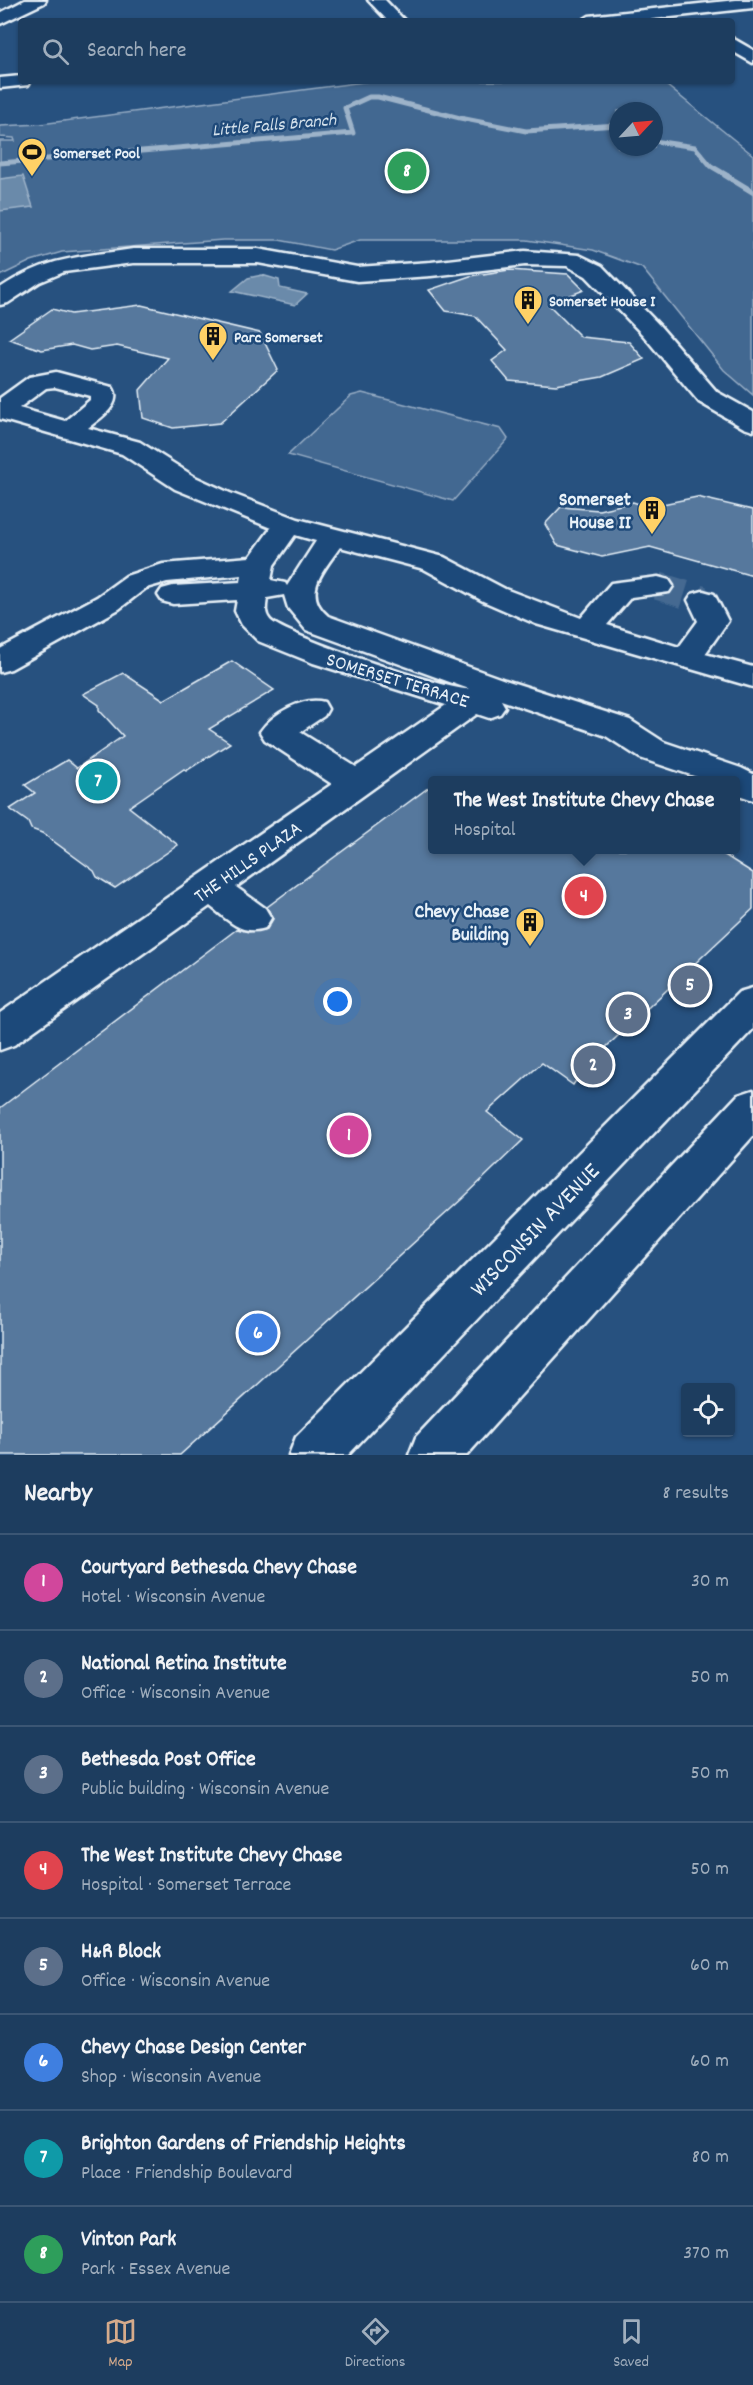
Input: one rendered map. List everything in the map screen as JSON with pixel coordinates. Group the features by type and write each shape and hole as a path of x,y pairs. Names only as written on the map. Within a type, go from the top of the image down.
{"street":[{"path":"0,19 38,0"},
{"path":"376,0 394,18"},
{"path":"672,0 697,18"},
{"path":"616,18 753,3"},
{"path":"735,45 753,58"},
{"path":"0,83 18,81"},
{"path":"0,298 32,277 60,266 133,256 258,256 357,274 419,270 525,258 571,260 594,271 651,330 708,397 753,423"},
{"path":"0,411 38,382 47,380 56,379 103,392 102,402 69,430"},
{"path":"0,411 131,448 185,483 288,525 434,563 505,600 546,617 753,677"},
{"path":"257,578 288,525"},
{"path":"0,662 108,603 157,597 257,578 300,587 334,536"},
{"name":"SOMERSET TERRACE","path":"257,578 250,611 252,618 269,634 366,670 484,694"},
{"path":"588,629 622,589 658,586"},
{"name":"SOMERSET TERRACE","path":"300,587 299,598 304,610 317,623 614,746 652,750 729,776"},
{"path":"686,659 713,621 703,600"},
{"name":"THE HILLS PLAZA","path":"0,1034 484,694"},
{"path":"312,709 277,732 357,784"},
{"path":"211,887 252,918"},
{"name":"WISCONSIN AVENUE","path":"314,1455 753,1003"},
{"path":"434,1455 753,1107"}],"shaded area":[{"path":"348,84 665,84 753,155 753,395 724,370 642,268 593,250 527,240 360,240 331,250 279,240 223,240 62,252 31,261 0,276 0,141 15,141 14,138 0,137 0,126 41,124"},
{"path":"23,176 33,207 0,211 0,179"},
{"path":"262,275 279,280 280,288 307,294 295,305 232,291 248,278"},
{"path":"362,393 501,429 508,439 453,501 288,455 351,396"}],"building":[{"name":"Somerset House I","path":"509,270 568,274 584,290 548,304 581,337 629,342 644,359 602,377 556,385 509,381 492,361 507,350 475,316 446,311 429,290 470,276"},
{"name":"Parc Somerset","path":"141,305 260,333 278,370 220,423 173,428 143,418 140,390 168,358 117,346 90,350 72,345 42,350 9,339 52,309 71,314"},
{"name":"Somerset House II","path":"697,497 753,510 753,576 650,547 602,557 557,545 545,524 561,507 599,510 633,502 648,507"},
{"path":"232,661 274,690 209,729 230,743 186,771 184,769 129,807 178,845 115,888 97,877 94,871 42,833 31,829 28,822 10,809 35,793 25,785 67,760 77,768 123,736 99,710 99,705 83,694 123,673 164,700"},
{"path":"428,788 428,854 723,854 753,873 753,909 586,1066 573,1085 542,1063 487,1112 523,1140 463,1198 180,1455 0,1455 0,1108 237,929 249,932 267,929 273,919 267,907"}],"waterway":[{"name":"Little Falls Branch","path":"0,163 353,133 345,108 369,97 378,97 460,118 526,131 609,126"},
{"name":"Little Falls Branch","path":"663,142 695,147 711,166 728,176"},
{"name":"Little Falls Branch","path":"725,175 753,192"}],"tunnel":[{"path":"658,586 703,600"}],"place":[{"name":"Vinton Park","path":"407,171"},
{"name":"Somerset Pool","path":"32,178"},
{"name":"Somerset House I","path":"528,326"},
{"name":"Parc Somerset","path":"213,362"},
{"name":"Somerset House II","path":"652,536"},
{"name":"Brighton Gardens of Friendship Heights","path":"98,781"},
{"name":"The West Institute Chevy Chase","path":"584,896"},
{"name":"Chevy Chase Building","path":"530,948"},
{"name":"H&R Block","path":"690,985"},
{"name":"Bethesda Post Office","path":"628,1014"},
{"name":"National Retina Institute","path":"593,1065"},
{"name":"Courtyard Bethesda Chevy Chase","path":"349,1135"},
{"name":"Chevy Chase Design Center","path":"258,1333"}]}
